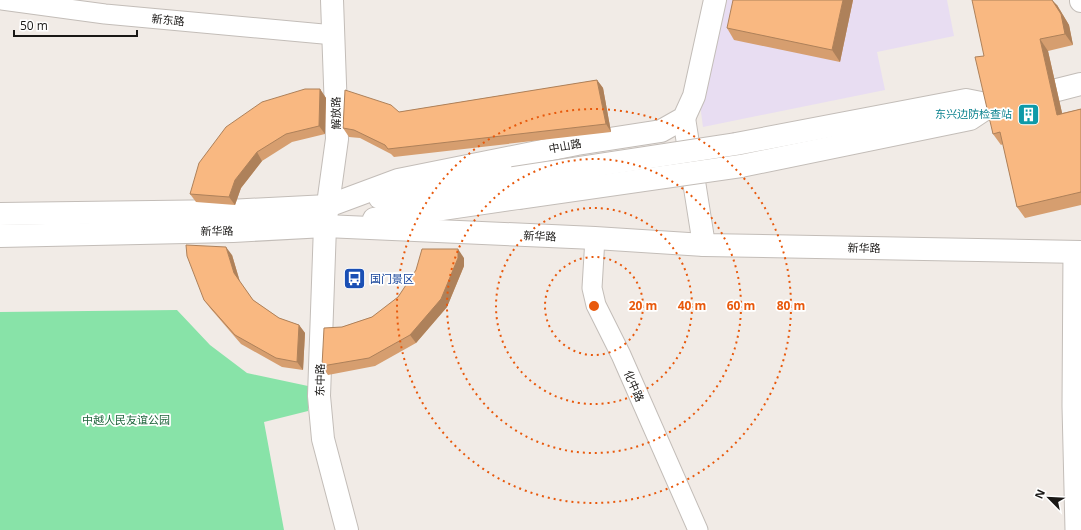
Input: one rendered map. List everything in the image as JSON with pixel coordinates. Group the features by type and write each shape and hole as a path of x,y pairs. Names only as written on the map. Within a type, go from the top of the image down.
{"street":[{"name":"新东路","path":"2,0 106,14 334,35"},
{"name":"解放路","path":"326,216 336,139 332,0"},
{"path":"704,245 684,118 694,96 715,0"},
{"path":"1057,90 1081,84"},
{"path":"326,216 515,188 966,100 991,105 970,119 741,166 515,188"},
{"name":"中山路","path":"326,216 398,180 577,144 661,131 684,118"},
{"name":"新华路","path":"0,214 229,211 326,216 595,238 704,245 1077,252"},
{"name":"新华路","path":"0,236 234,231 326,216"},
{"name":"东中路","path":"326,216 319,396 322,439 348,530"},
{"name":"化中路","path":"595,238 592,288 596,304 621,355 698,530"},
{"path":"1075,530 1072,406 1077,252"}],"shaded area":[{"path":"724,0 947,0 954,36 877,52 885,90 703,127 699,97"}],"green space":[{"name":"中越人民友谊公园","path":"177,310 210,345 247,373 308,386 308,411 264,422 284,530 0,530 0,312"}],"building":[{"path":"733,0 843,0 832,50 727,28"},
{"name":"东兴边防检查站","path":"972,0 1052,0 1061,14 1065,34 1040,39 1057,115 1081,109 1081,192 1017,207 1000,132 993,134 975,57 984,56"},
{"path":"597,80 606,124 388,149 385,145 354,130 343,128 345,90 391,105 399,112"},
{"path":"305,89 320,89 319,126 286,134 257,152 235,180 229,197 190,194 199,163 226,127 262,102"},
{"path":"186,245 226,247 234,273 253,300 279,318 299,325 297,362 276,358 235,335 204,300 187,256"},
{"path":"422,249 458,249 458,258 441,299 410,335 369,358 322,366 324,328 342,327 372,317 398,297 416,270"}],"place":[{"name":"东兴边防检查站","path":"1028,114"},
{"name":"国门景区","path":"355,279"}]}
